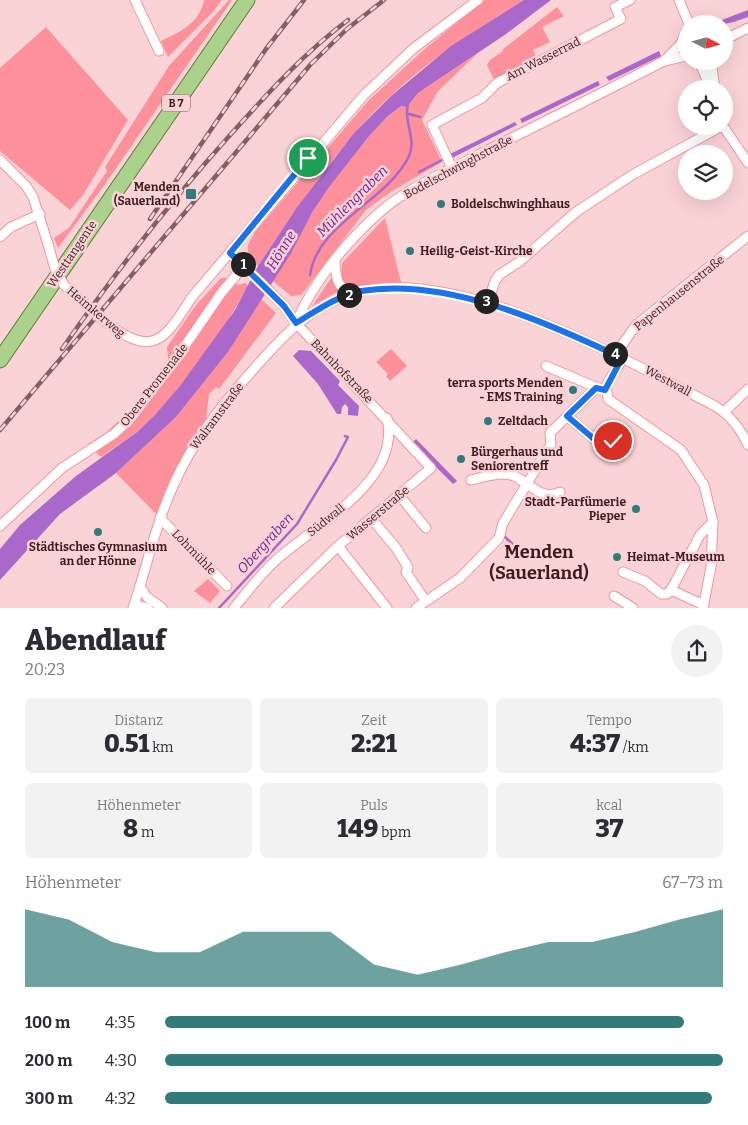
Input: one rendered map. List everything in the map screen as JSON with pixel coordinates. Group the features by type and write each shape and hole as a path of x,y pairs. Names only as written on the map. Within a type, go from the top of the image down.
{"main road":[{"name":"Westtangente","path":"0,360 247,0"},
{"path":"0,344 29,317"}],"street":[{"path":"135,0 159,51"},
{"name":"Heimkerweg","path":"0,160 26,186 40,214 55,269 64,285 107,323 135,341 149,342 162,337 170,330 192,297 276,196 364,95 414,48 478,0"},
{"name":"Am Wasserrad","path":"452,168 432,125 482,98 497,83 621,20 615,7 630,0"},
{"path":"679,0 685,15"},
{"path":"733,35 745,29"},
{"name":"Bodelschwinghstraße","path":"664,61 678,47"},
{"name":"Bodelschwinghstraße","path":"296,323 305,303 335,261 381,210 452,168 664,61 678,57"},
{"path":"488,302 495,280 499,275 519,262 576,212 632,175 706,135"},
{"path":"729,135 748,162"},
{"path":"0,237 11,227 40,214"},
{"name":"Papenhausenstraße","path":"525,484 551,444 550,433 567,416 600,389 636,325 748,236"},
{"name":"Bahnhofstraße","path":"230,253 284,306 296,323 431,468"},
{"path":"335,261 336,280 342,288 352,294"},
{"name":"Obere Promenade","path":"0,526 62,468 114,434 131,418 180,353 222,292 238,273 248,269"},
{"name":"Westwall","path":"296,323 328,304 352,294 400,289 488,302 619,356 724,412"},
{"name":"Walramstraße","path":"134,606 160,518 188,456 205,428 235,390 296,323"},
{"path":"546,366 600,389 612,403 681,450 704,485 713,522 711,567 703,606 671,590"},
{"path":"748,389 724,412 740,431 748,445"},
{"path":"567,416 594,439 600,432 613,441"},
{"name":"Südwall","path":"234,608 275,562 350,500 377,473 388,444 389,428 386,418"},
{"name":"Wasserstraße","path":"387,608 338,546 431,468"},
{"path":"471,480 508,475 546,495 552,496 560,492"},
{"path":"416,608 425,600 460,578 500,538 503,523 525,484"},
{"path":"398,495 426,528"},
{"name":"Lohmühle","path":"160,518 227,586"},
{"path":"371,518 396,548 408,567 406,572 425,600"},
{"path":"623,572 645,581 661,594 667,594 671,590 700,535 713,522"},
{"path":"274,608 338,546"},
{"path":"140,587 147,597 162,608"},
{"path":"614,596 633,608"},
{"path":"134,606 148,608"}],"shaded area":[{"path":"204,0 222,0 212,13 168,57 161,41 194,21 202,8"},
{"path":"229,0 232,0 103,187 58,248 54,238 69,228 107,171 105,167 169,66"},
{"path":"485,0 524,0 433,60 372,114 316,182 258,266 248,257 248,245 255,232 369,100 427,47"},
{"path":"557,7 564,16 542,27 550,42 533,50 537,58 494,80 487,65 490,60"},
{"path":"46,27 128,120 83,195 70,210 0,151 0,68"},
{"path":"478,53 438,91 422,120 442,162 392,191 366,210 301,295 291,296 273,281 321,198 352,154 377,127 401,106 407,107 418,93"},
{"path":"385,218 401,282 355,287 344,283 341,276 342,263"},
{"path":"332,277 339,291 312,306"},
{"path":"221,278 227,278 238,285 245,283 248,286 217,337 182,385 156,414 137,432 101,457 88,444 107,432 128,412 168,359 167,347 196,305"},
{"path":"261,299 276,313 219,389 216,387 209,394 205,428 160,518 116,473 176,417 228,352"},
{"path":"391,349 407,366 390,381 386,376 388,374 376,362"},
{"path":"208,579 220,591 210,603 194,591"}],"water":[{"name":"Hönne","path":"524,0 551,0 506,34 418,93 407,107 401,106 387,117 369,136 329,187 313,211 290,255 228,352 176,417 116,473 60,514 0,580 0,549 20,525 76,476 137,432 155,415 180,386 235,310 258,266 298,206 354,133 391,96 451,46"},
{"path":"748,10 748,17 733,22 733,16"},
{"path":"659,51 661,56 609,81 606,77"},
{"path":"598,81 600,85 522,123 520,119"},
{"path":"515,122 517,125 450,159 448,155"},
{"path":"299,350 311,351 340,381 338,385 359,406 358,416 348,415 348,407 345,404 342,407 341,414 337,414 318,384 293,356"},
{"path":"416,439 457,481 453,484 412,443"}],"waterway":[{"name":"Mühlengraben","path":"310,275 316,257 326,241 339,226 385,187 399,172 409,156 412,143 407,117 408,104"},
{"path":"409,114 420,117"},
{"path":"419,172 442,160"},
{"name":"Obergraben","path":"219,608 297,524 336,460 348,437 345,436"},
{"path":"505,537 524,555"}],"railway":[{"path":"150,219 266,49 304,0"},
{"path":"0,430 311,64 347,29 384,0"},
{"path":"62,349 143,239 208,160 287,74 316,46 348,20"}],"place":[{"name":"Menden (Sauerland)","path":"191,194"},
{"name":"Boldelschwinghhaus","path":"441,204"},
{"name":"Heilig-Geist-Kirche","path":"410,251"},
{"name":"terra sports Menden - EMS Training","path":"573,390"},
{"name":"Zeltdach","path":"488,421"},
{"name":"Bürgerhaus und Seniorentreff","path":"461,459"},
{"name":"Stadt-Parfümerie Pieper","path":"636,509"},
{"name":"Städtisches Gymnasium an der Hönne","path":"98,532"},
{"name":"Heimat-Museum","path":"617,557"}],"district":[{"name":"Menden (Sauerland)","path":"539,562"}],"route":[{"path":"308,158 230,253 284,306 296,323 328,304 352,294 396,288 488,302 622,358 605,390 596,388 567,416 594,439 600,432 613,441"}]}
